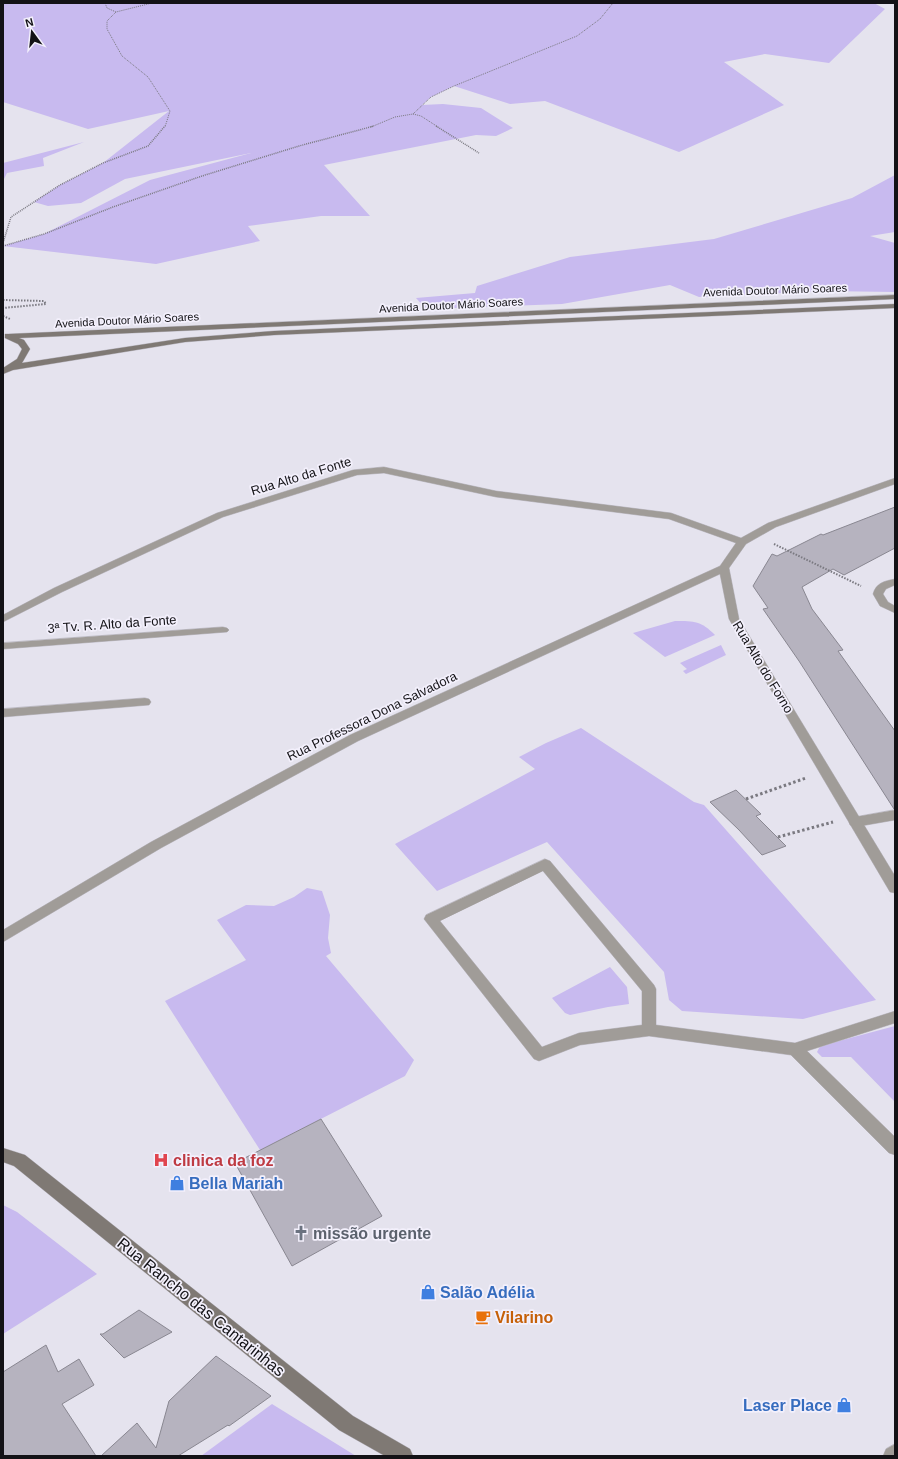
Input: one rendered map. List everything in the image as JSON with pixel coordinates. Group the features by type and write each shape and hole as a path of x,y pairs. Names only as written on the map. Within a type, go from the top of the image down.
{"main road":[{"name":"Avenida Doutor Mário Soares","path":"6,336 811,299 895,297"},
{"name":"Avenida Doutor Mário Soares","path":"3,371 13,367 185,340 274,333 895,306"},
{"path":"6,336 21,342 26,349 24,358 13,367"},
{"name":"Rua Rancho das Cantarinhas","path":"3,1155 19,1160 346,1423 403,1456"}],"street":[{"name":"Rua Alto da Fonte","path":"3,619 58,590 220,515 356,472 384,470 496,494 671,516 742,542"},
{"path":"724,568 742,542 772,525 895,481"},
{"name":"Rua Alto do Forno","path":"724,568 734,619 895,888"},
{"name":"Rua Professora Dona Salvadora","path":"3,937 156,845 354,738 724,568"},
{"path":"895,582 883,585 879,589 878,594 884,604 895,610"},
{"name":"3ª Tv. R. Alto da Fonte","path":"3,646 223,630"},
{"path":"3,713 145,702"},
{"path":"854,819 895,815"},
{"path":"649,1030 649,989 545,864 431,919 539,1055 579,1039 649,1030 796,1049 895,1017"},
{"path":"796,1049 895,1148"}],"path":[{"path":"105,3 107,8 116,12"},
{"path":"3,243 11,216 60,186 103,163 148,146 165,127 170,110 148,77 122,56 107,29 107,21 116,12 152,3"},
{"path":"413,114 431,97 454,86 577,36 600,19 613,3"},
{"path":"3,246 44,234 113,207 202,176 299,146 370,127 395,117 413,114 421,116 479,153"},
{"path":"3,300 44,301 46,304 3,308"},
{"path":"755,535 878,594"},
{"path":"746,799 825,772"},
{"path":"778,837 854,819"}],"shaded area":[{"path":"3,3 874,3 885,9 829,63 765,54 724,62 784,105 679,152 545,101 510,104 454,86 431,97 422,105 443,104 481,108 513,128 496,136 476,135 324,165 370,216 321,216 248,226 260,241 156,264 3,246 44,234 150,180 251,153 125,179 81,203 48,206 34,202 60,185 103,163 169,111 88,129 3,102"},
{"path":"84,142 43,158 44,166 7,173 3,181 3,163"},
{"path":"895,175 895,232 870,236 895,243 895,292 824,291 699,297 670,285 562,304 426,309 416,298 475,293 477,286 570,257 714,239 852,198"},
{"path":"675,621 688,621 701,624 715,635 665,657 633,633"},
{"path":"721,645 726,655 686,674 683,671 687,669 680,663"},
{"path":"581,728 694,802 704,805 876,1000 803,1019 682,1011 669,1000 664,972 547,842 437,891 395,844 535,769 519,757 546,743"},
{"path":"307,888 322,891 330,915 328,938 331,953 326,956 414,1060 405,1076 260,1150 165,1001 246,960 217,920 246,905 274,906 294,897"},
{"path":"610,967 627,987 629,1004 570,1015 565,1013 552,998"},
{"path":"895,1026 895,1102 851,1057 822,1057 817,1052 820,1046"},
{"path":"3,1205 17,1212 97,1274 3,1334"},
{"path":"272,1404 356,1456 201,1456"}],"building":[{"path":"895,507 895,548 844,575 833,569 802,587 812,609 843,650 838,651 895,731 894,809 799,661 763,609 768,608 753,586 772,554 777,556 821,534 823,535"},
{"path":"736,790 761,814 756,816 786,846 762,855 710,802"},
{"path":"321,1119 382,1216 292,1266 235,1163"},
{"path":"139,1310 172,1332 124,1358 100,1334 103,1334"},
{"path":"46,1345 58,1372 79,1359 94,1385 62,1404 96,1456 3,1456 3,1372"},
{"path":"216,1356 271,1396 229,1426 228,1425 178,1456 101,1456 137,1423 156,1448 169,1401"}],"place":[{"name":"clinica da foz","path":"161,1160"},
{"name":"Bella Mariah","path":"177,1183"},
{"name":"missão urgente","path":"301,1233"},
{"name":"Salão Adélia","path":"428,1292"},
{"name":"Vilarino","path":"483,1317"},
{"name":"Laser Place","path":"844,1405"}]}
